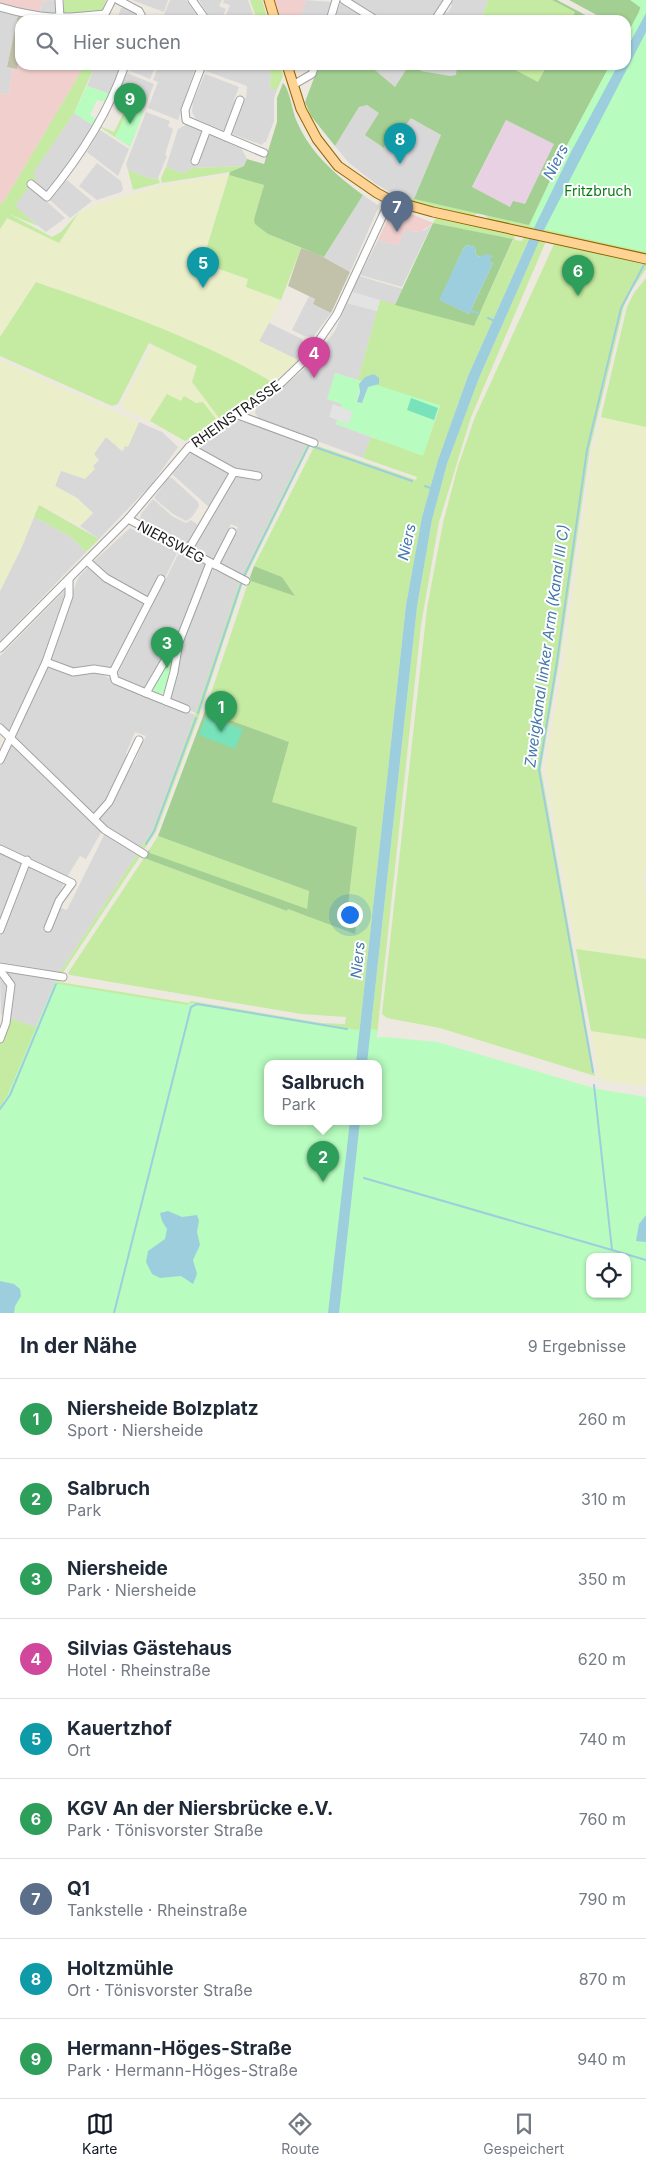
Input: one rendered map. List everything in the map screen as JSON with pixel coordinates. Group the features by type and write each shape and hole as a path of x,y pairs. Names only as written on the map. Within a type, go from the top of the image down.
{"main road":[{"path":"269,0 274,15"},
{"path":"288,70 301,109 317,139 332,158 363,184 390,200 433,212 644,259"}],"street":[{"path":"59,0 60,15"},
{"path":"94,15 105,14 112,0"},
{"path":"118,0 139,11 141,15"},
{"path":"192,0 202,15"},
{"path":"332,15 336,0"},
{"path":"344,0 368,15"},
{"path":"438,15 448,0"},
{"path":"0,7 30,15"},
{"path":"31,184 47,198 82,150 104,113 123,70"},
{"path":"200,70 185,110 186,120 264,152"},
{"path":"293,85 312,74 313,70"},
{"path":"226,137 240,100"},
{"path":"195,161 207,129"},
{"name":"RHEINSTRASSE","path":"0,648 128,520 189,447 279,385 307,358 337,314 390,200"},
{"path":"238,415 314,443"},
{"path":"189,447 234,472 258,476"},
{"path":"187,552 234,472"},
{"name":"NIERSWEG","path":"128,520 246,581"},
{"name":"NIERSWEG","path":"212,564 232,532"},
{"path":"87,561 106,578 149,602"},
{"path":"166,701 174,672 179,642 212,564"},
{"path":"0,760 11,741 46,662 69,596 69,579"},
{"path":"161,579 113,672 115,680 186,709"},
{"path":"146,693 171,650 179,642"},
{"path":"46,662 72,672 94,669 113,672"},
{"path":"0,728 11,741 105,830 144,854"},
{"path":"94,820 109,802 138,740"},
{"path":"0,849 27,860 72,883 59,901 48,928"},
{"path":"0,930 27,860"},
{"path":"0,968 63,977"},
{"path":"0,968 11,985 0,1038"}],"shaded area":[{"path":"0,0 57,0 40,2 41,14 0,4"},
{"path":"57,0 57,14 41,14 40,2"},
{"path":"132,0 168,0 164,12"},
{"path":"170,0 186,0 196,15 164,15"},
{"path":"199,0 222,0 219,6 226,9 223,15 208,15"},
{"path":"224,0 248,0 253,15 226,15 230,5 223,3"},
{"path":"275,0 306,0 301,15 280,15"},
{"path":"306,0 331,2 327,15 301,14"},
{"path":"351,0 445,0 435,15 374,15"},
{"path":"452,0 488,0 483,15 441,15 444,11 448,13 452,5 449,2"},
{"path":"341,2 362,15 335,15"},
{"path":"121,8 126,8 136,15 119,15"},
{"path":"0,11 18,15 15,15 15,29 7,67 13,68 8,95 0,93"},
{"path":"15,29 15,69 7,67"},
{"path":"13,68 15,70 82,70 3,203 0,203 0,93 8,95"},
{"path":"93,70 119,70 110,94 87,86"},
{"path":"128,70 154,70 150,79"},
{"path":"157,70 194,70 178,120 148,108 158,82 153,80"},
{"path":"270,70 271,81 269,86 277,90 274,98 274,121 266,142 262,145 229,133 243,97 246,98 247,86 206,71"},
{"path":"375,70 406,70 395,87"},
{"path":"420,70 457,70 456,76"},
{"path":"127,73 154,84 145,107 117,97"},
{"path":"205,74 239,87 234,100 238,102 225,131 196,119 192,112 193,102"},
{"path":"367,105 380,113 384,147 390,133 398,136 411,117 441,135 414,199 388,191 376,184 349,163 335,146 359,107"},
{"path":"146,112 170,121 168,126 173,129 165,155 167,156 158,178 151,179 128,170 126,164"},
{"path":"74,113 94,126 76,155 45,192 33,181 36,177 32,174"},
{"path":"506,120 555,144 525,204 510,207 472,188"},
{"path":"186,125 240,146 247,159 244,166 193,168 183,173 166,167 178,129"},
{"path":"100,130 129,149 118,176 87,152"},
{"path":"97,163 121,181 123,189 121,192 97,200 79,186"},
{"path":"229,175 202,263 249,279 246,287 281,300 259,341 298,360 272,382 193,343 98,304 36,282 0,337 0,229 7,218 59,243 79,212 104,202 160,186"},
{"path":"67,180 92,201 70,218 50,200"},
{"path":"29,185 65,218 46,232 14,206"},
{"path":"363,195 379,206 350,272 324,257"},
{"path":"392,210 414,215 433,223 420,232 404,231 398,245 378,240"},
{"path":"432,224 402,287 360,275 378,240 398,245 404,230 416,232 425,230"},
{"path":"301,248 318,254 350,272 331,313 313,304 315,299 288,286"},
{"path":"359,276 403,289 395,305 352,292"},
{"path":"352,292 380,300 377,311 347,303"},
{"path":"309,296 315,299 313,304 331,313 313,337 304,336 292,330"},
{"path":"347,303 377,311 358,380 335,373 328,399 342,404 336,424 371,437 363,458 260,420 255,413 256,409 308,366 335,331"},
{"path":"269,323 302,339 306,350 298,360 259,341"},
{"path":"152,345 197,366 192,382 219,418 216,419 203,402 181,401 167,394 150,421 124,410 122,404"},
{"path":"0,360 139,422 128,447 125,446 123,451 125,453 106,437 94,454 99,460 93,466 95,469 85,479 61,471 55,486 77,498 93,513 80,526 39,505 22,547 0,591"},
{"path":"333,404 353,412 348,424 329,417"},
{"path":"601,417 646,427 646,871 643,871 646,894 646,959 576,949 545,768 563,662 593,449"},
{"path":"238,420 308,442 242,577 220,566 219,561 238,527 231,524 215,559 210,561 190,550 233,476 251,472 225,465 201,449 203,443"},
{"path":"139,422 162,432 178,447 147,491 99,539 80,526 93,513 77,498 55,486 61,470 95,469 93,466 94,454 106,437 122,451 125,445 128,446"},
{"path":"193,451 228,471 230,476 211,509 172,474"},
{"path":"168,478 172,478 198,502 199,506 192,517 186,521 173,514 154,498"},
{"path":"153,499 172,516 186,523 191,520 198,525 186,546 143,525 140,520 141,514"},
{"path":"34,517 70,536 86,552 0,641 0,591"},
{"path":"130,528 178,551 164,580 148,598 107,577 93,562"},
{"path":"180,551 206,565 179,632 143,689 116,677"},
{"path":"89,566 145,603 117,663 111,667 75,670 56,664 51,660 51,654 78,578"},
{"path":"213,569 240,581 196,713 172,703 170,698 185,635"},
{"path":"64,591 68,596 45,662 9,735 0,724 0,656"},
{"path":"51,667 75,673 91,670 195,715 153,830 140,849 108,830 99,821 99,816 111,803 129,764 134,763 146,736 135,732 126,753 128,758 108,801 96,813 91,814 14,739 43,679 41,678 44,671"},
{"path":"12,745 102,831 86,859 80,856 67,877 0,845 0,766"},
{"path":"105,833 138,853 60,972 0,962 0,936 26,868 28,866 64,883 49,918 58,907 67,910"},
{"path":"0,851 20,861 22,864 0,921"},
{"path":"3,970 57,978 36,1027 9,1018 14,982"},
{"path":"0,974 9,986 4,1014 1,1015"},
{"path":"591,1031 646,1039 646,1087 602,1080 599,1077"}],"green space":[{"path":"64,0 106,0 102,11 64,13"},
{"path":"250,0 262,0 266,15 255,15"},
{"path":"488,0 552,0 575,12 574,15 483,15"},
{"path":"552,0 557,0 586,15 574,15 575,12"},
{"path":"569,0 633,0 641,7 639,11 641,12 632,29 631,15 597,15"},
{"name":"Fritzbruch","path":"630,0 646,0 646,252 529,226 564,151 607,70 631,70 631,27 641,8"},
{"path":"646,32 646,269 631,291 624,306 590,448 559,662 541,769 595,1076 440,1028 387,1018 382,1014 427,608 443,523 458,466 475,417 555,242 549,234 471,417 439,522 421,625 374,1060 367,1060 417,607 432,520 447,464 479,378 545,228 626,70 631,70 631,61"},
{"path":"82,70 93,70 74,113 33,173 36,177 15,206 38,226 9,214 52,237 61,232 79,212 59,243 7,218 0,229 0,203 3,203"},
{"path":"270,70 281,70 283,76 277,90 269,87 271,81"},
{"path":"317,70 375,70 395,87 406,70 420,70 451,76 456,75 456,70 515,70 538,82 544,70 607,70 565,149 529,225 414,199 441,135 411,118 398,136 390,133 384,148 365,135 379,113 367,105 359,107 335,146 311,116 305,102","holes":["506,120 554,144 525,204 513,201 510,207 472,187"]},
{"path":"515,70 544,70 538,82"},
{"path":"607,70 615,70 535,226 468,376 438,460 422,517 406,605 356,1060 264,1060 264,1121 0,1122 0,1042 9,1018 36,1027 57,978 59,982 189,1003 191,1001 321,1023 345,1024 346,1017 301,1014 70,975 68,973 144,858 287,911 288,909 355,933 346,924 357,827 271,802 289,742 205,711 250,577 252,581 294,595 282,577 254,566 315,445 416,480 417,477 363,458 371,437 423,455 440,406 373,384 379,383 379,379 374,374 361,381 358,380 380,300 474,326 513,240 433,223 436,217 514,233 515,240 522,241 527,229 490,221 485,215 529,224 565,149"},
{"path":"283,83 297,122 309,144 334,172 363,195 324,257 268,234 255,224 254,219 264,185 229,175 230,172 244,166 247,159 264,164 277,122 277,98"},
{"path":"87,86 110,94 106,102 97,100 90,115 97,120 94,126 74,113"},
{"path":"113,100 130,106 115,137 100,127 102,122 102,127 114,132 126,108 114,102 112,106"},
{"path":"130,106 144,111 130,147 115,137"},
{"path":"244,166 230,172 162,183 161,178 166,167 183,173 193,168"},
{"path":"128,170 151,179 158,178 160,183 133,190"},
{"path":"229,175 264,185 254,219 268,234 301,248 281,300 246,287 248,279 202,263"},
{"path":"401,196 478,213 472,217 401,198"},
{"path":"433,223 513,239 474,326 395,305","holes":["467,245 475,247 476,255 493,263 469,314 440,300 463,249"]},
{"path":"646,278 646,427 601,417 627,307 634,293"},
{"path":"36,282 157,326 216,352 272,382 243,405 219,418 192,382 197,366 149,343 118,404 112,406 0,356 0,337"},
{"path":"335,373 361,381 357,402 362,403 368,387 373,384 440,405 423,456 336,424 342,404 327,399"},
{"path":"167,394 181,401 184,396 196,403 203,402 216,419 185,441 150,421"},
{"path":"411,398 438,408 434,420 407,410"},
{"path":"308,442 311,443 245,578 242,577"},
{"path":"39,505 99,539 86,552 70,536 34,517"},
{"path":"254,566 282,577 295,596 251,581 250,577"},
{"path":"240,581 243,583 198,719 156,832 143,851 140,849 153,830 195,715"},
{"path":"176,649 166,692 157,694 152,688 173,650"},
{"path":"205,711 289,742 272,802 357,827 346,924 356,927 355,934 144,858 149,850 150,853 307,909 309,891 158,836"},
{"path":"206,716 243,729 235,749 199,735"},
{"path":"158,836 309,891 307,910 150,853 149,850"},
{"path":"138,853 141,855 62,974 60,972"},
{"path":"576,949 646,959 646,1039 591,1031"},
{"path":"56,980 58,984 188,1005 190,1003 359,1030 360,1027 377,1030 377,1038 385,1037 437,1042 597,1089 646,1097 646,1313 0,1313 0,1107 8,1094"}],"water":[{"path":"646,13 646,32 631,61 631,41"},
{"path":"615,70 626,70 545,228 479,378 447,464 432,520 417,607 367,1060 356,1060 406,605 422,517 438,460 468,376 535,226 571,152"},
{"path":"467,245 475,247 476,255 480,257 485,254 493,256 489,261 493,263 469,314 439,300 463,249"},
{"path":"374,374 379,378 379,384 368,387 362,403 357,402 360,392 359,384 365,377"},
{"path":"350,1125 360,1125 339,1313 328,1313"},
{"path":"168,1211 182,1217 197,1215 199,1221 197,1232 200,1245 193,1260 197,1274 193,1284 181,1276 160,1278 152,1274 146,1262 148,1251 165,1239 167,1229 160,1213"},
{"path":"646,1215 646,1242 636,1241 639,1224"},
{"path":"0,1281 14,1284 20,1289 21,1296 15,1306 14,1313 0,1313"}],"waterway":[{"name":"Zweigkanal linker Arm (Kanal III C)","path":"593,1072 539,770 556,668 587,450 621,308 645,263"},
{"path":"470,310 479,314"},
{"path":"488,318 495,321"},
{"path":"244,576 309,445 412,481"},
{"path":"425,486 433,489"},
{"path":"198,713 241,584"},
{"path":"146,844 154,831 196,718"},
{"path":"0,1109 10,1095 56,984"},
{"path":"114,1313 191,1007 197,1004 347,1029"},
{"name":"Zweigkanal linker Arm (Kanal III C)","path":"594,1085 612,1250 646,1260"},
{"path":"364,1178 612,1250"}],"place":[{"name":"Hermann-Höges-Straße","path":"130,124"},
{"name":"Holtzmühle","path":"400,164"},
{"name":"Q1","path":"397,232"},
{"name":"Kauertzhof","path":"203,288"},
{"name":"KGV An der Niersbrücke e.V.","path":"578,296"},
{"name":"Silvias Gästehaus","path":"314,378"},
{"name":"Niersheide","path":"167,668"},
{"name":"Niersheide Bolzplatz","path":"221,732"},
{"name":"Salbruch","path":"323,1182"}],"water label":[{"name":"Niers","path":"556,162"},
{"name":"Niers","path":"407,542"},
{"name":"Niers","path":"358,960"}]}
